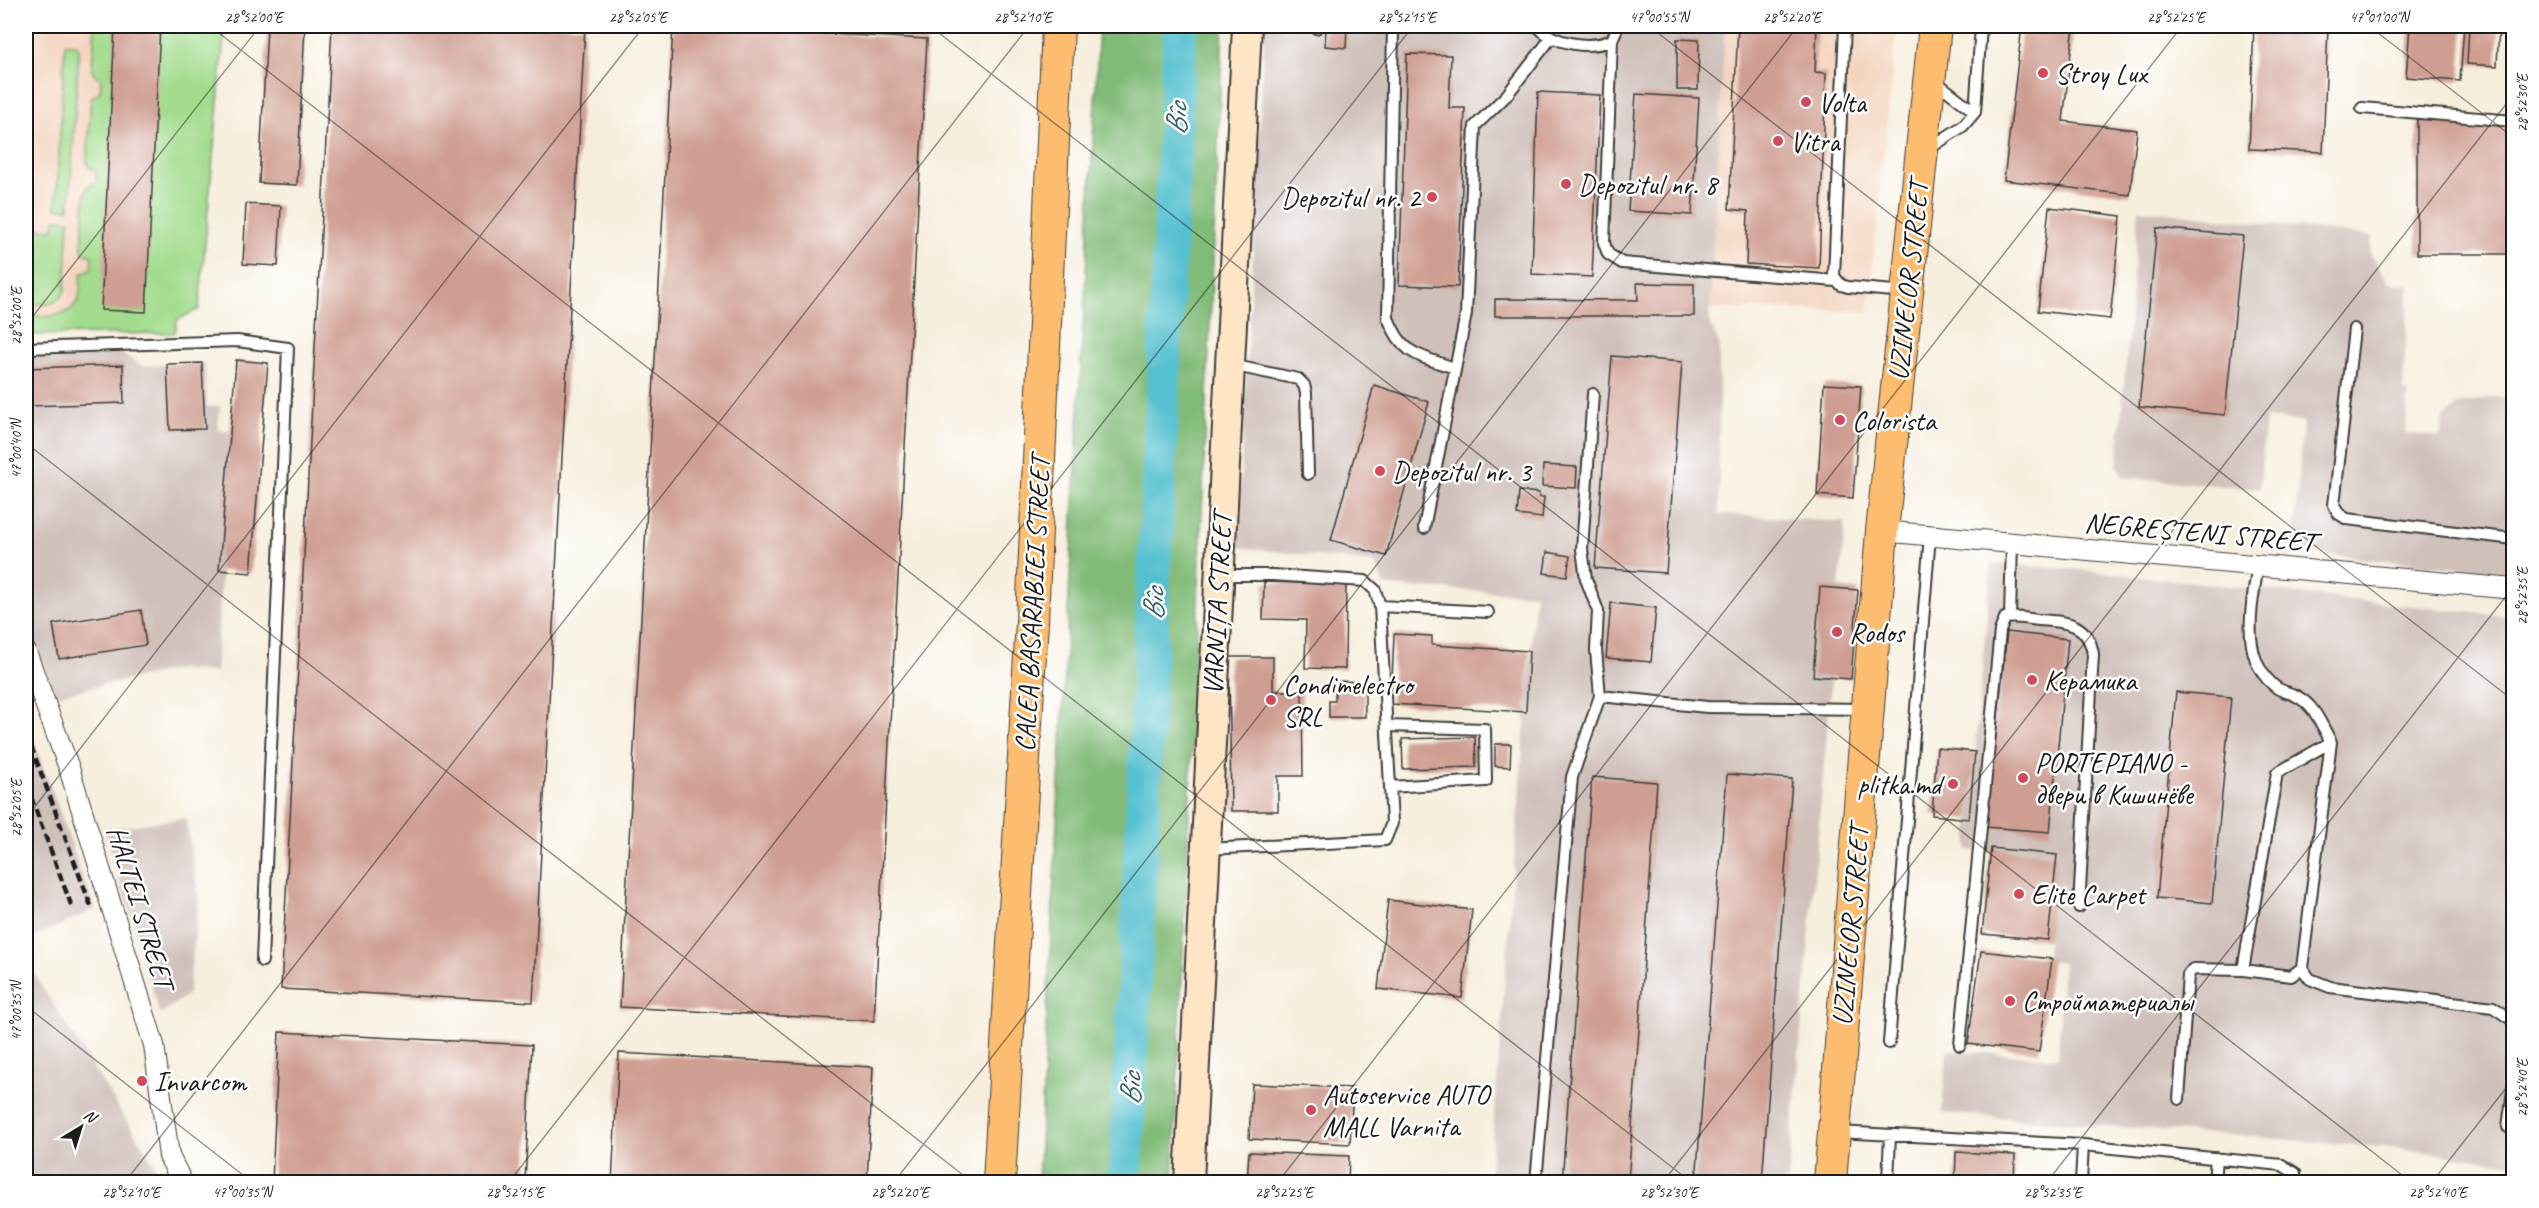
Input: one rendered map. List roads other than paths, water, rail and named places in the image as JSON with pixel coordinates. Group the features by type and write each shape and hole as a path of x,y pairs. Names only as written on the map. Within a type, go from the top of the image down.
{"main road":[{"name":"CALEA BASARABIEI STREET","path":"999,1182 1031,645 1058,26"},
{"name":"UZINELOR STREET","path":"1830,1182 1882,531 1935,26"}],"street":[{"name":"VARNIȚA STREET","path":"1189,1182 1228,364 1247,26"},
{"name":"NEGREȘTENI STREET","path":"1882,531 2514,589"},
{"name":"HALTEI STREET","path":"26,652 69,768 154,1045 169,1156 182,1182"}],"lane":[{"path":"1393,26 1388,318 1396,339 1412,353 1454,368"},
{"path":"1537,26 1551,38 1587,45 1602,44 1611,40"},
{"path":"1618,26 1611,40 1604,243 1608,254 1622,263 1836,281 1848,287 1907,292"},
{"path":"1836,281 1834,276 1845,26"},
{"path":"1922,154 1963,126 1975,112 1981,26"},
{"path":"1424,528 1466,314 1475,126 1506,96 1551,38"},
{"path":"1930,77 1975,112"},
{"path":"2362,108 2514,121"},
{"path":"2354,328 2334,505 2339,514 2347,519 2514,539"},
{"path":"26,348 237,340 288,348 262,961"},
{"path":"1228,364 1298,379 1304,385 1308,474"},
{"path":"1536,1182 1572,777 1600,696 1596,650 1598,610 1586,579 1582,549 1593,394"},
{"path":"1889,1043 1930,535"},
{"path":"2010,617 2012,543"},
{"path":"2258,566 2249,631 2257,664 2277,687 2300,698 2315,713 2331,742 2302,968 2310,979 2330,987 2493,1007 2514,1021"},
{"path":"1205,849 1385,840 1392,824 1380,606 1375,590 1365,581 1272,575 1218,575"},
{"path":"1380,606 1488,612"},
{"path":"1960,1045 2000,631 2003,620 2010,617 2072,624 2087,635 2092,644 2079,907"},
{"path":"1600,696 1707,707 1868,709"},
{"path":"1387,726 1485,729 1486,781 1390,787"},
{"path":"2243,970 2277,773 2331,742"},
{"path":"2179,1099 2188,975 2193,969 2243,970 2291,975 2302,968"},
{"path":"2508,1127 2514,1084"},
{"path":"1834,1132 2083,1145 2282,1165 2295,1173 2294,1182"},
{"path":"1888,1182 1890,1135"},
{"path":"2081,1182 2083,1145"},
{"path":"2214,1182 2216,1158"}],"waterway":[{"name":"Bîc","path":"1125,1182 1180,26"}],"railway":[{"path":"26,733 91,906"},
{"path":"26,784 73,910"}],"place":[{"name":"Stroy Lux","path":"2043,73"},
{"name":"Volta","path":"1806,102"},
{"name":"Vitra","path":"1778,141"},
{"name":"Depozitul nr. 8","path":"1566,184"},
{"name":"Depozitul nr. 2","path":"1432,197"},
{"name":"Colorista","path":"1840,420"},
{"name":"Depozitul nr. 3","path":"1380,471"},
{"name":"Rodos","path":"1837,632"},
{"name":"Керамика","path":"2032,680"},
{"name":"Condimelectro SRL","path":"1271,700"},
{"name":"PORTEPIANO - двери в Кишинёве","path":"2023,778"},
{"name":"plitka.md","path":"1953,784"},
{"name":"Elite Carpet","path":"2019,894"},
{"name":"Стройматериалы","path":"2010,1001"},
{"name":"Invarcom","path":"142,1081"},
{"name":"Autoservice AUTO MALL Varnita","path":"1311,1110"}]}
